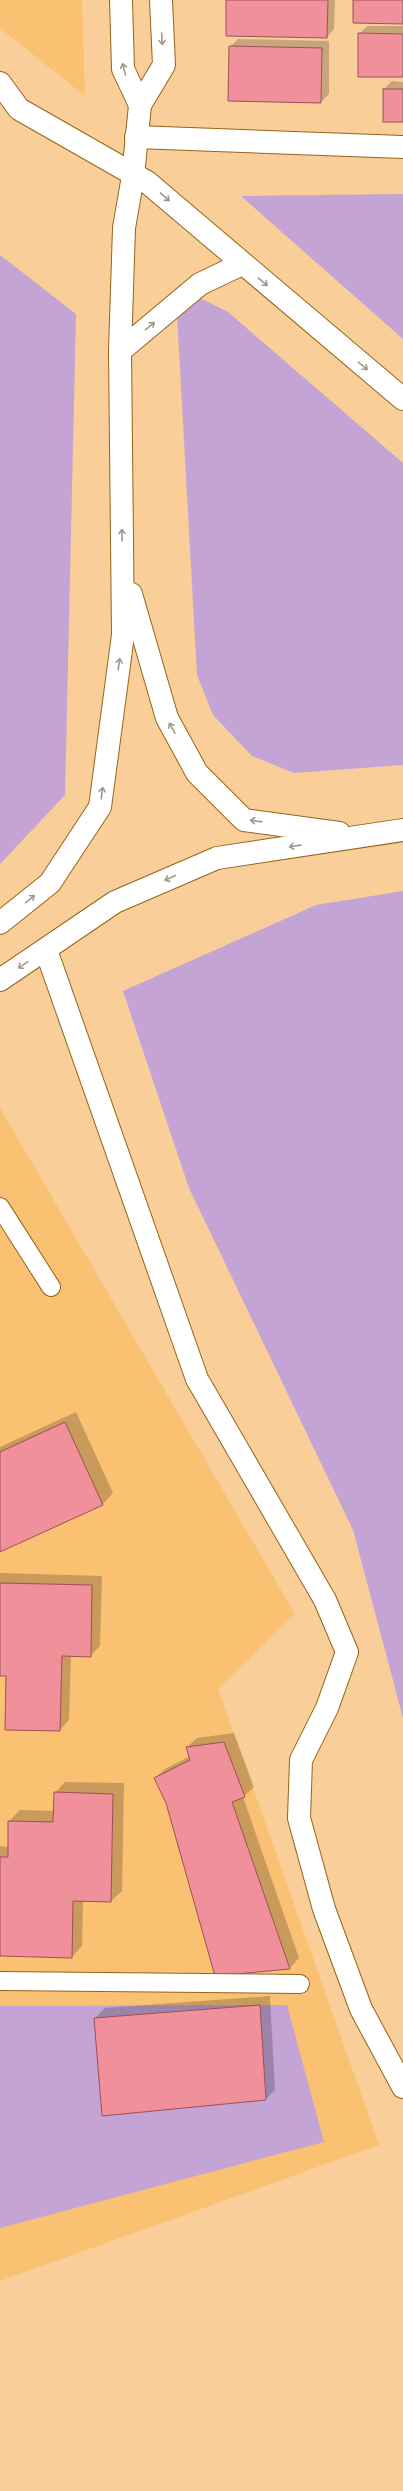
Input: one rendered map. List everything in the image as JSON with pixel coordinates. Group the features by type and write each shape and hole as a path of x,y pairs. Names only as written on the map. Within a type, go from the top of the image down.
{"street":[{"path":"121,0 123,69 140,105"},
{"path":"0,923 50,883 100,807 124,635 120,351 124,228 133,176 140,105 164,65 161,0"},
{"path":"0,83 9,109 133,176 147,182 403,399"},
{"path":"136,137 403,147"},
{"path":"120,351 200,284 242,264"},
{"path":"123,568 167,718 197,773 244,820 364,836"},
{"path":"0,980 115,902 217,858 403,830"},
{"path":"46,950 197,1380 325,1600 347,1652 327,1708 301,1760 299,1818 324,1908 361,2009 403,2087"}],"lane":[{"path":"0,1207 52,1287"},
{"path":"0,1981 300,1984"}],"shaded area":[{"path":"0,0 82,0 85,96 0,28"},
{"path":"403,194 403,339 241,196"},
{"path":"0,255 76,314 65,795 0,864"},
{"path":"198,297 228,312 403,463 403,765 294,773 252,756 213,715 197,675 177,314"},
{"path":"403,891 403,1718 353,1530 189,1188 123,991 316,905"},
{"path":"0,1108 295,1614 218,1689 379,2145 0,2281"},
{"path":"287,2005 324,2142 0,2228 0,2006"}],"building":[{"path":"226,0 328,0 327,38 226,36"},
{"path":"353,0 403,0 403,24 353,23"},
{"path":"358,33 403,34 403,77 358,77"},
{"path":"229,46 322,48 321,103 228,101"},
{"path":"383,89 403,89 403,122 383,122"},
{"path":"65,1422 103,1505 0,1552 0,1452"},
{"path":"0,1583 92,1585 91,1657 62,1656 60,1731 5,1730 6,1676 0,1676"},
{"path":"224,1742 245,1797 232,1802 290,1969 215,1976 166,1803 154,1778 190,1760 186,1747"},
{"path":"54,1792 113,1794 111,1902 73,1901 72,1958 0,1956 0,1857 8,1857 8,1821 53,1822"},
{"path":"260,2005 266,2100 102,2116 94,2018"}]}
